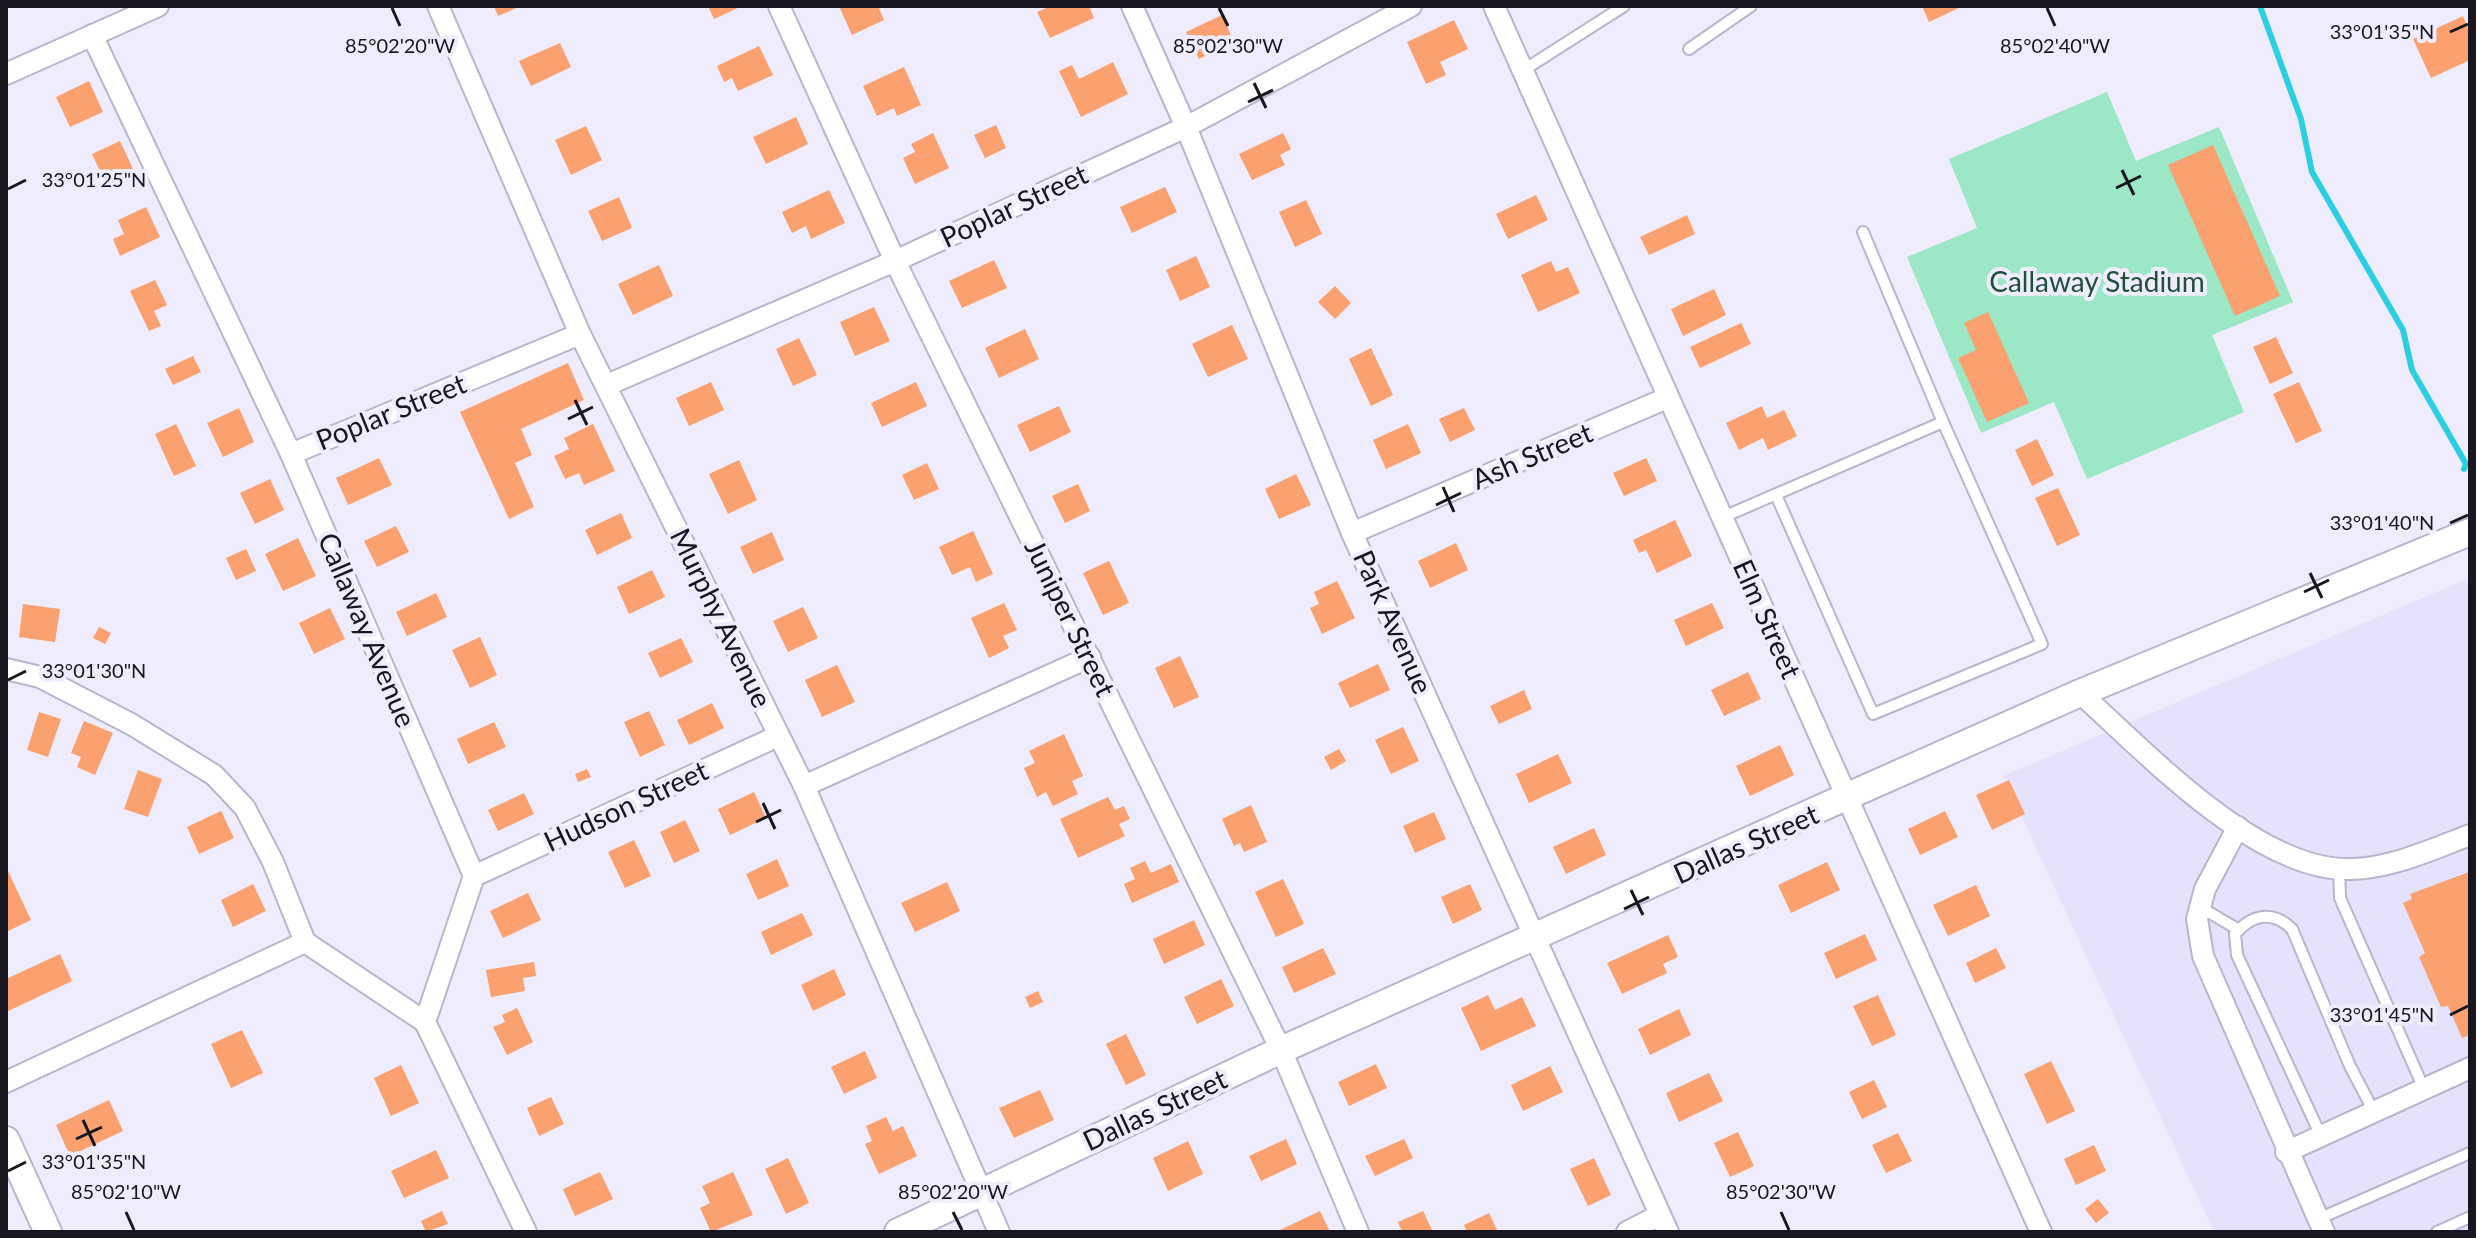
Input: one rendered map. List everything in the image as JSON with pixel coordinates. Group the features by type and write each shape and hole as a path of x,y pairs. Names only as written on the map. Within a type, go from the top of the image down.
{"street":[{"path":"6,74 158,6"},
{"name":"Murphy Avenue","path":"438,6 580,334 804,786 999,1232"},
{"name":"Juniper Street","path":"779,6 895,261 1281,1050 1358,1232"},
{"name":"Park Avenue","path":"1132,6 1186,127 1352,533 1664,1224"},
{"name":"Poplar Street","path":"607,385 895,261 1186,127 1411,6"},
{"name":"Elm Street","path":"1494,6 2041,1232"},
{"name":"Callaway Avenue","path":"92,35 291,454 474,876"},
{"name":"Poplar Street","path":"291,454 580,334"},
{"name":"Ash Street","path":"1352,533 1667,398"},
{"name":"Dallas Street","path":"898,1232 1281,1050 1848,796 2080,693 2470,532"},
{"path":"804,786 1090,657"},
{"path":"6,669 40,677 131,724 214,775 245,808 273,862 305,942 425,1022 526,1232"},
{"path":"2080,693 2201,802 2238,827 2305,863 2351,870 2392,862 2470,835"},
{"name":"Hudson Street","path":"474,876 778,736"},
{"path":"2238,827 2205,889 2200,907 2197,919 2203,956 2286,1152 2321,1226"},
{"path":"425,1022 474,876"},
{"path":"6,1082 305,942"},
{"path":"2286,1152 2470,1068"},
{"path":"6,1140 48,1232"},
{"path":"1627,1232 1664,1224"}],"lane":[{"path":"1522,71 1624,6"},
{"path":"1689,49 1751,6"},
{"path":"1776,495 1873,714 2042,644 1863,232"},
{"path":"1721,518 1943,422"},
{"path":"2339,867 2340,898 2424,1089"},
{"path":"2200,907 2239,930"},
{"path":"2321,1136 2237,955 2235,934 2246,921 2267,916 2282,919 2292,929 2350,1066 2374,1112"},
{"path":"2321,1226 2470,1153"},
{"path":"2437,1232 2470,1217"}],"shaded area":[{"path":"2470,578 2470,1232 2214,1232 2003,776"}],"green space":[{"name":"Callaway Stadium","path":"2107,92 2136,161 2219,127 2293,302 2212,335 2244,412 2087,479 2054,402 1981,433 1907,257 1977,228 1949,159"}],"building":[{"path":"494,6 521,6 498,16"},
{"path":"708,6 742,6 714,19"},
{"path":"839,6 878,6 884,20 852,35"},
{"path":"1051,6 1089,6 1094,18 1050,38 1037,12"},
{"path":"1922,6 1963,6 1929,22"},
{"path":"1222,15 1234,42 1199,59 1186,32"},
{"path":"2463,16 2470,33 2470,60 2431,78 2413,39"},
{"path":"1454,20 1468,49 1440,62 1446,75 1426,84 1407,42"},
{"path":"560,43 571,67 531,86 519,61"},
{"path":"759,46 773,75 738,91 732,78 724,82 717,66"},
{"path":"1113,62 1128,94 1081,117 1059,71 1072,65 1079,79"},
{"path":"904,67 921,105 897,116 894,108 877,116 863,86"},
{"path":"89,81 103,112 70,127 56,97"},
{"path":"796,117 808,144 766,164 753,137"},
{"path":"996,125 1006,148 985,158 974,135"},
{"path":"586,126 602,160 571,175 555,140"},
{"path":"933,133 949,168 915,184 903,158 915,152 911,144"},
{"path":"1283,133 1291,149 1280,155 1285,165 1252,180 1239,154"},
{"path":"120,141 134,171 106,184 92,154"},
{"path":"2213,145 2280,296 2235,316 2168,165"},
{"path":"1165,187 1177,212 1132,233 1120,207"},
{"path":"829,190 845,223 811,239 806,226 792,233 782,212"},
{"path":"1536,195 1548,220 1508,239 1496,214"},
{"path":"619,197 632,228 602,241 588,211"},
{"path":"1306,200 1322,234 1295,247 1279,212"},
{"path":"146,207 160,237 120,256 113,239 124,234 118,220"},
{"path":"1687,215 1695,234 1649,255 1640,237"},
{"path":"1196,256 1210,287 1180,301 1166,270"},
{"path":"994,260 1007,288 962,308 949,281"},
{"path":"1551,261 1556,272 1568,267 1580,293 1538,312 1521,275"},
{"path":"659,265 673,296 633,315 618,284"},
{"path":"155,280 167,305 154,311 161,326 149,331 130,291"},
{"path":"1335,286 1351,303 1335,319 1318,302"},
{"path":"1714,289 1726,315 1683,336 1671,309"},
{"path":"874,307 890,341 855,356 840,322"},
{"path":"1988,312 2029,403 1987,422 1958,358 1976,350 1964,323"},
{"path":"1741,323 1751,344 1700,368 1690,347"},
{"path":"1232,325 1248,359 1208,377 1192,344"},
{"path":"1025,329 1039,359 999,378 985,348"},
{"path":"2276,337 2293,373 2270,384 2253,347"},
{"path":"799,338 817,375 793,386 776,349"},
{"path":"1371,348 1393,395 1371,406 1349,359"},
{"path":"193,356 201,372 173,385 165,369"},
{"path":"568,363 584,400 521,429 532,455 515,463 534,507 509,519 460,412"},
{"path":"711,382 724,410 689,426 676,398"},
{"path":"916,382 927,406 882,427 871,403"},
{"path":"2299,382 2322,431 2296,443 2273,394"},
{"path":"1059,406 1071,432 1030,452 1017,425"},
{"path":"1762,406 1767,418 1784,410 1797,436 1768,450 1763,438 1739,450 1726,423"},
{"path":"239,408 254,442 223,457 207,423"},
{"path":"1464,408 1475,430 1450,442 1439,419"},
{"path":"176,424 196,466 174,476 155,434"},
{"path":"593,424 615,471 584,485 579,473 565,479 554,456 569,449 564,438"},
{"path":"1408,424 1421,453 1386,469 1373,440"},
{"path":"2037,439 2054,475 2032,486 2015,450"},
{"path":"379,458 392,485 348,505 336,478"},
{"path":"1646,458 1657,481 1624,496 1613,473"},
{"path":"739,460 757,500 728,514 709,474"},
{"path":"927,463 939,489 914,500 902,475"},
{"path":"1296,474 1311,505 1279,519 1265,489"},
{"path":"270,479 284,510 255,524 240,493"},
{"path":"1078,484 1090,511 1065,523 1052,496"},
{"path":"2058,488 2080,535 2057,546 2035,498"},
{"path":"621,513 632,538 597,555 585,530"},
{"path":"1675,520 1692,556 1657,573 1646,550 1639,553 1633,540"},
{"path":"396,526 409,552 377,567 364,541"},
{"path":"973,531 993,574 976,582 970,567 952,575 939,547"},
{"path":"772,532 784,560 753,574 740,547"},
{"path":"298,538 316,576 283,591 265,554"},
{"path":"1456,543 1468,570 1430,588 1418,561"},
{"path":"246,549 256,571 236,580 226,558"},
{"path":"1109,561 1129,603 1103,615 1083,573"},
{"path":"652,570 665,597 629,614 617,587"},
{"path":"1337,581 1355,618 1322,634 1310,608 1319,604 1314,592"},
{"path":"436,593 447,617 407,636 396,612"},
{"path":"1004,603 1017,630 1003,636 1009,648 989,658 971,618"},
{"path":"1712,603 1724,628 1686,646 1674,620"},
{"path":"23,604 60,609 55,642 19,637"},
{"path":"803,607 818,638 788,652 773,621"},
{"path":"330,608 345,639 314,654 299,623"},
{"path":"99,627 111,633 105,644 93,638"},
{"path":"480,637 497,675 470,688 452,650"},
{"path":"681,638 693,662 660,678 648,653"},
{"path":"1180,656 1199,697 1174,708 1155,668"},
{"path":"1378,664 1390,690 1350,708 1338,683"},
{"path":"837,665 855,702 822,717 805,680"},
{"path":"1748,672 1761,699 1724,716 1711,690"},
{"path":"1524,690 1532,709 1499,724 1490,706"},
{"path":"712,703 724,728 689,745 677,720"},
{"path":"649,711 665,745 640,757 624,722"},
{"path":"39,712 61,719 48,757 27,750"},
{"path":"84,721 113,733 95,775 77,767 81,757 71,753"},
{"path":"494,722 506,747 468,764 457,739"},
{"path":"1403,727 1419,761 1391,774 1375,740"},
{"path":"1064,734 1083,776 1072,781 1078,794 1053,806 1046,792 1037,797 1024,768 1035,763 1029,751"},
{"path":"1780,745 1794,775 1750,796 1736,766"},
{"path":"1339,749 1346,761 1331,770 1324,757"},
{"path":"1558,754 1572,783 1529,803 1516,774"},
{"path":"587,769 591,777 578,782 575,774"},
{"path":"138,770 162,779 148,817 124,809"},
{"path":"2009,780 2025,814 1992,830 1976,795"},
{"path":"754,792 766,818 730,835 718,809"},
{"path":"524,793 534,814 498,831 488,810"},
{"path":"1108,797 1115,810 1124,806 1130,819 1119,824 1125,836 1078,858 1060,819"},
{"path":"1251,805 1267,842 1244,852 1240,843 1234,846 1222,819"},
{"path":"221,811 234,838 199,854 187,827"},
{"path":"1945,811 1958,837 1920,855 1908,829"},
{"path":"1434,812 1446,839 1415,853 1403,826"},
{"path":"685,820 700,851 674,863 660,832"},
{"path":"1594,828 1606,855 1566,874 1553,847"},
{"path":"634,840 651,876 625,888 608,852"},
{"path":"777,859 789,886 758,900 746,874"},
{"path":"1145,861 1151,873 1171,864 1179,882 1132,903 1124,884 1135,879 1130,868"},
{"path":"1827,862 1840,890 1791,913 1778,885"},
{"path":"6,872 31,920 6,932"},
{"path":"2469,872 2470,1035 2462,1038 2448,1006 2441,1007 2419,957 2425,953 2403,903 2412,899 2410,894"},
{"path":"1283,879 1304,924 1276,937 1255,892"},
{"path":"947,882 960,911 915,932 901,903"},
{"path":"253,884 266,911 233,927 221,900"},
{"path":"1470,884 1482,910 1453,924 1441,897"},
{"path":"1976,885 1990,916 1948,936 1933,905"},
{"path":"528,893 541,920 503,938 490,911"},
{"path":"802,913 813,935 771,955 761,932"},
{"path":"1194,920 1205,945 1164,964 1153,939"},
{"path":"1865,934 1877,960 1836,979 1824,953"},
{"path":"1668,935 1678,957 1663,964 1667,973 1622,994 1607,963"},
{"path":"1323,948 1336,974 1294,993 1282,967"},
{"path":"1996,948 2006,968 1975,983 1966,963"},
{"path":"60,954 72,981 6,1012 6,979"},
{"path":"534,962 536,976 523,978 525,991 491,997 486,970"},
{"path":"834,969 846,995 813,1011 801,985"},
{"path":"1221,979 1234,1006 1197,1024 1184,997"},
{"path":"1038,991 1043,1002 1030,1008 1025,997"},
{"path":"1488,995 1495,1010 1522,997 1536,1026 1481,1051 1461,1008"},
{"path":"1878,995 1896,1035 1872,1046 1853,1006"},
{"path":"517,1008 533,1042 507,1055 493,1027 505,1022 502,1015"},
{"path":"1679,1009 1691,1035 1650,1055 1638,1029"},
{"path":"242,1030 263,1073 231,1088 211,1044"},
{"path":"1126,1034 1146,1075 1126,1085 1106,1044"},
{"path":"865,1051 877,1078 844,1094 831,1067"},
{"path":"2051,1061 2075,1111 2047,1124 2024,1074"},
{"path":"1376,1064 1387,1088 1349,1106 1338,1082"},
{"path":"401,1065 419,1103 391,1116 374,1078"},
{"path":"1550,1066 1563,1092 1523,1111 1511,1085"},
{"path":"1709,1073 1723,1101 1679,1122 1666,1093"},
{"path":"1874,1080 1887,1107 1862,1119 1849,1092"},
{"path":"1040,1090 1054,1120 1014,1138 999,1108"},
{"path":"551,1097 564,1124 539,1136 527,1108"},
{"path":"109,1100 123,1131 70,1156 56,1125"},
{"path":"886,1117 893,1131 903,1126 917,1156 879,1174 865,1144 872,1141 866,1126"},
{"path":"1738,1132 1754,1166 1730,1177 1714,1143"},
{"path":"1898,1133 1912,1161 1886,1173 1872,1145"},
{"path":"1286,1139 1297,1164 1261,1181 1249,1156"},
{"path":"1404,1139 1413,1158 1375,1176 1365,1156"},
{"path":"1188,1141 1203,1174 1168,1191 1153,1158"},
{"path":"2094,1145 2106,1171 2076,1185 2064,1159"},
{"path":"436,1150 449,1178 404,1198 391,1171"},
{"path":"788,1158 809,1203 786,1214 765,1169"},
{"path":"1594,1158 1611,1195 1588,1206 1570,1169"},
{"path":"600,1172 613,1199 575,1216 563,1189"},
{"path":"733,1172 753,1215 711,1232 700,1208 710,1203 702,1186"},
{"path":"2098,1199 2109,1213 2096,1223 2085,1209"},
{"path":"442,1211 448,1224 426,1232 421,1221"},
{"path":"1320,1211 1330,1232 1281,1232 1280,1230"},
{"path":"1423,1211 1433,1232 1402,1232 1398,1222"},
{"path":"1489,1213 1498,1232 1467,1232 1464,1225"}],"waterway":[{"path":"2260,6 2301,119 2312,172 2403,330 2412,370 2466,464 2464,469"}]}
